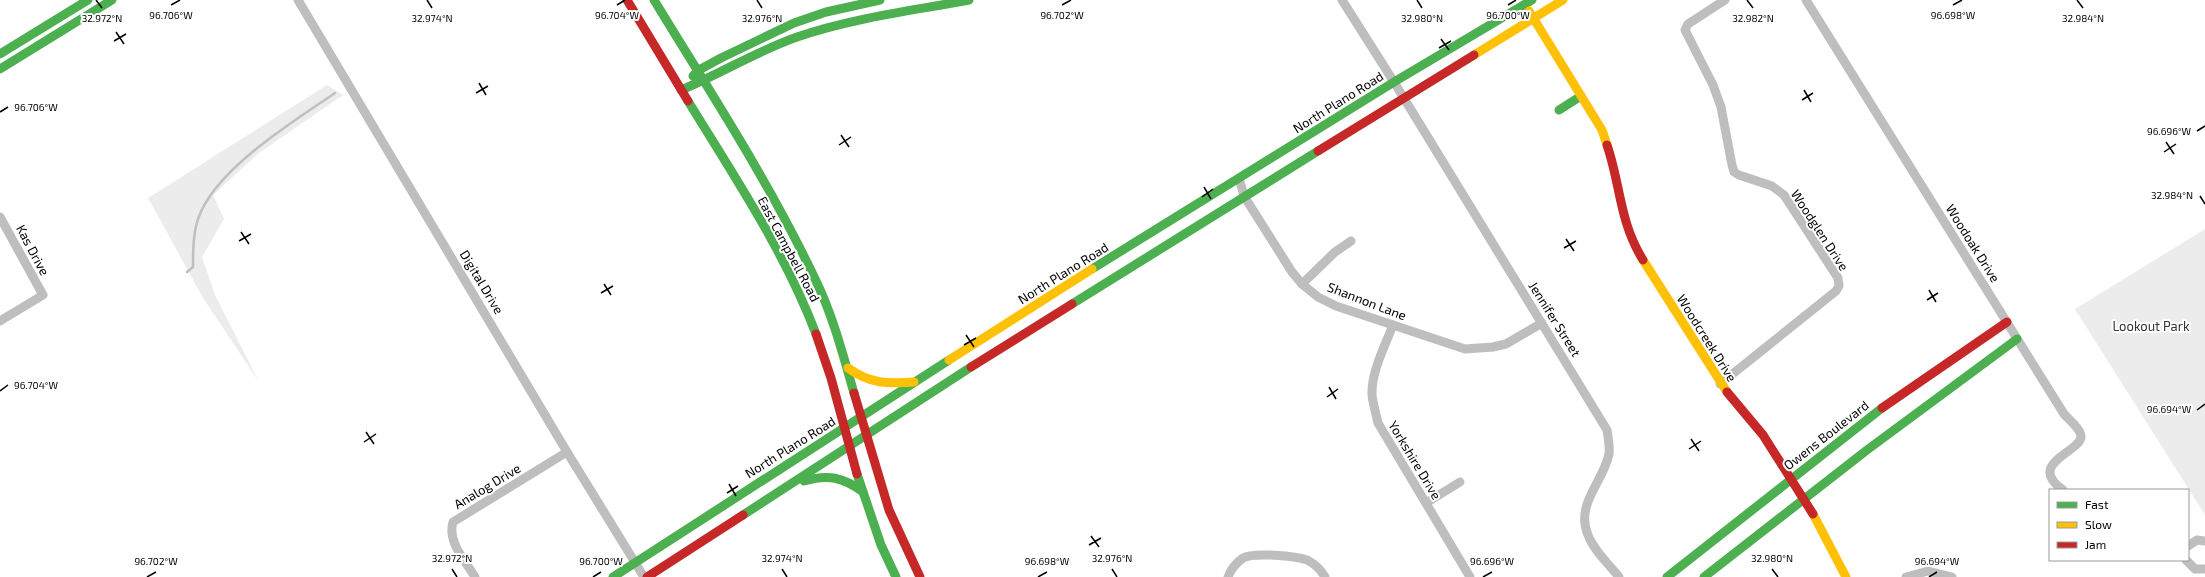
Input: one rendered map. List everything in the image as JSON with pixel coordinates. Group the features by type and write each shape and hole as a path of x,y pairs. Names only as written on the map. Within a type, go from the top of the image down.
{"main road":[{"path":"0,54 88,0"},
{"path":"0,69 99,3 112,0"},
{"name":"East Campbell Road","path":"627,0 782,258 808,311 831,377 863,492 887,559 896,577"},
{"name":"East Campbell Road","path":"654,0 784,216 828,308 868,434 889,510 920,577"},
{"path":"681,90 697,71 757,40 793,24 838,10 880,0"},
{"path":"681,90 704,81 765,49 798,36 840,25 969,0"},
{"name":"North Plano Road","path":"613,577 1006,323 1394,82 1532,0"},
{"path":"647,577 1012,341 1244,196 1563,0"},
{"name":"Woodcreek Drive","path":"1524,5 1535,18 1606,140 1610,153 1615,188 1629,235 1720,384 1763,435 1792,478 1823,530 1846,577"},
{"path":"838,10 840,25"},
{"path":"1559,110 1581,96"},
{"name":"Owens Boulevard","path":"1667,577 1875,413 2007,322"},
{"path":"1006,323 1012,341"},
{"path":"1704,577 1804,498 2017,339"},
{"path":"848,368 869,382 881,384 916,382"},
{"path":"789,485 820,476 842,477 863,492"}],"street":[{"name":"Digital Drive","path":"298,0 567,452 644,577"},
{"name":"Jennifer Street","path":"1342,0 1394,82 1607,430 1609,453 1586,503 1584,519 1588,535 1594,546 1619,577"},
{"name":"Woodglen Drive","path":"1720,384 1836,291 1839,286 1838,278 1784,195 1772,186 1734,172 1721,107 1713,85 1685,30 1688,24 1725,0"},
{"name":"Woodoak Drive","path":"1806,0 2064,414 2079,431 2081,437 2080,441 2061,455 2052,468 2051,475 2055,484 2062,489"},
{"name":"Shannon Lane","path":"1239,178 1244,196 1292,272 1302,284 1318,297 1336,306 1465,349 1494,347 1506,344 1542,323"},
{"name":"Kas Drive","path":"0,217 43,295 0,321"},
{"path":"1302,284 1335,252 1351,241"},
{"name":"Yorkshire Drive","path":"1393,325 1376,372 1372,395 1378,423 1470,577"},
{"name":"Analog Drive","path":"475,577 452,539 451,529 454,522 567,452"},
{"path":"1426,503 1460,482"},
{"path":"2189,545 2197,540 2205,541"},
{"path":"1228,577 1231,569 1244,558 1256,555 1301,558 1321,570 1325,577"},
{"path":"2187,561 2195,569 2205,569"},
{"path":"1906,577 1928,571 1952,577"}],"green space":[{"path":"327,85 343,95 259,153 213,195 224,219 202,257 215,295 259,382 203,298 148,198"},
{"name":"Lookout Park","path":"2205,229 2205,515 2189,489 2075,309"}],"waterway":[{"path":"187,272 193,267 194,237 198,219 207,200 221,182 257,148 335,93"}],"traffic: fast":[{"path":"0,54 88,0"},
{"path":"0,69 112,0"},
{"path":"654,0 739,138 798,245 828,308 854,393"},
{"path":"693,76 697,71 721,58 794,23 826,12 880,0"},
{"path":"681,90 767,49 818,30 882,16 969,0"},
{"path":"1092,269 1394,82 1532,0"},
{"path":"1559,110 1581,96"},
{"path":"688,101 741,186 774,244 816,334"},
{"path":"1072,304 1318,151"},
{"path":"1704,577 1867,450 2017,339"},
{"path":"613,577 949,360"},
{"path":"743,515 971,367"},
{"path":"1667,577 1882,408"},
{"path":"857,474 881,545 896,577"},
{"path":"804,481 828,477 835,478 849,483 863,492"}],"traffic: slow":[{"path":"1474,55 1563,0"},
{"path":"1529,11 1602,130 1607,145"},
{"path":"1643,260 1727,392"},
{"path":"949,360 1092,269"},
{"path":"848,368 864,377 880,382 914,382"},
{"path":"1813,514 1846,577"}],"traffic: jam":[{"path":"627,0 688,101"},
{"path":"1318,151 1474,55"},
{"path":"1607,145 1629,231 1643,260"},
{"path":"971,367 1072,304"},
{"path":"1882,408 2007,322"},
{"path":"816,334 831,378 857,474"},
{"path":"1727,392 1763,435 1813,514"},
{"path":"854,393 889,510 920,577"},
{"path":"647,577 743,515"}]}
